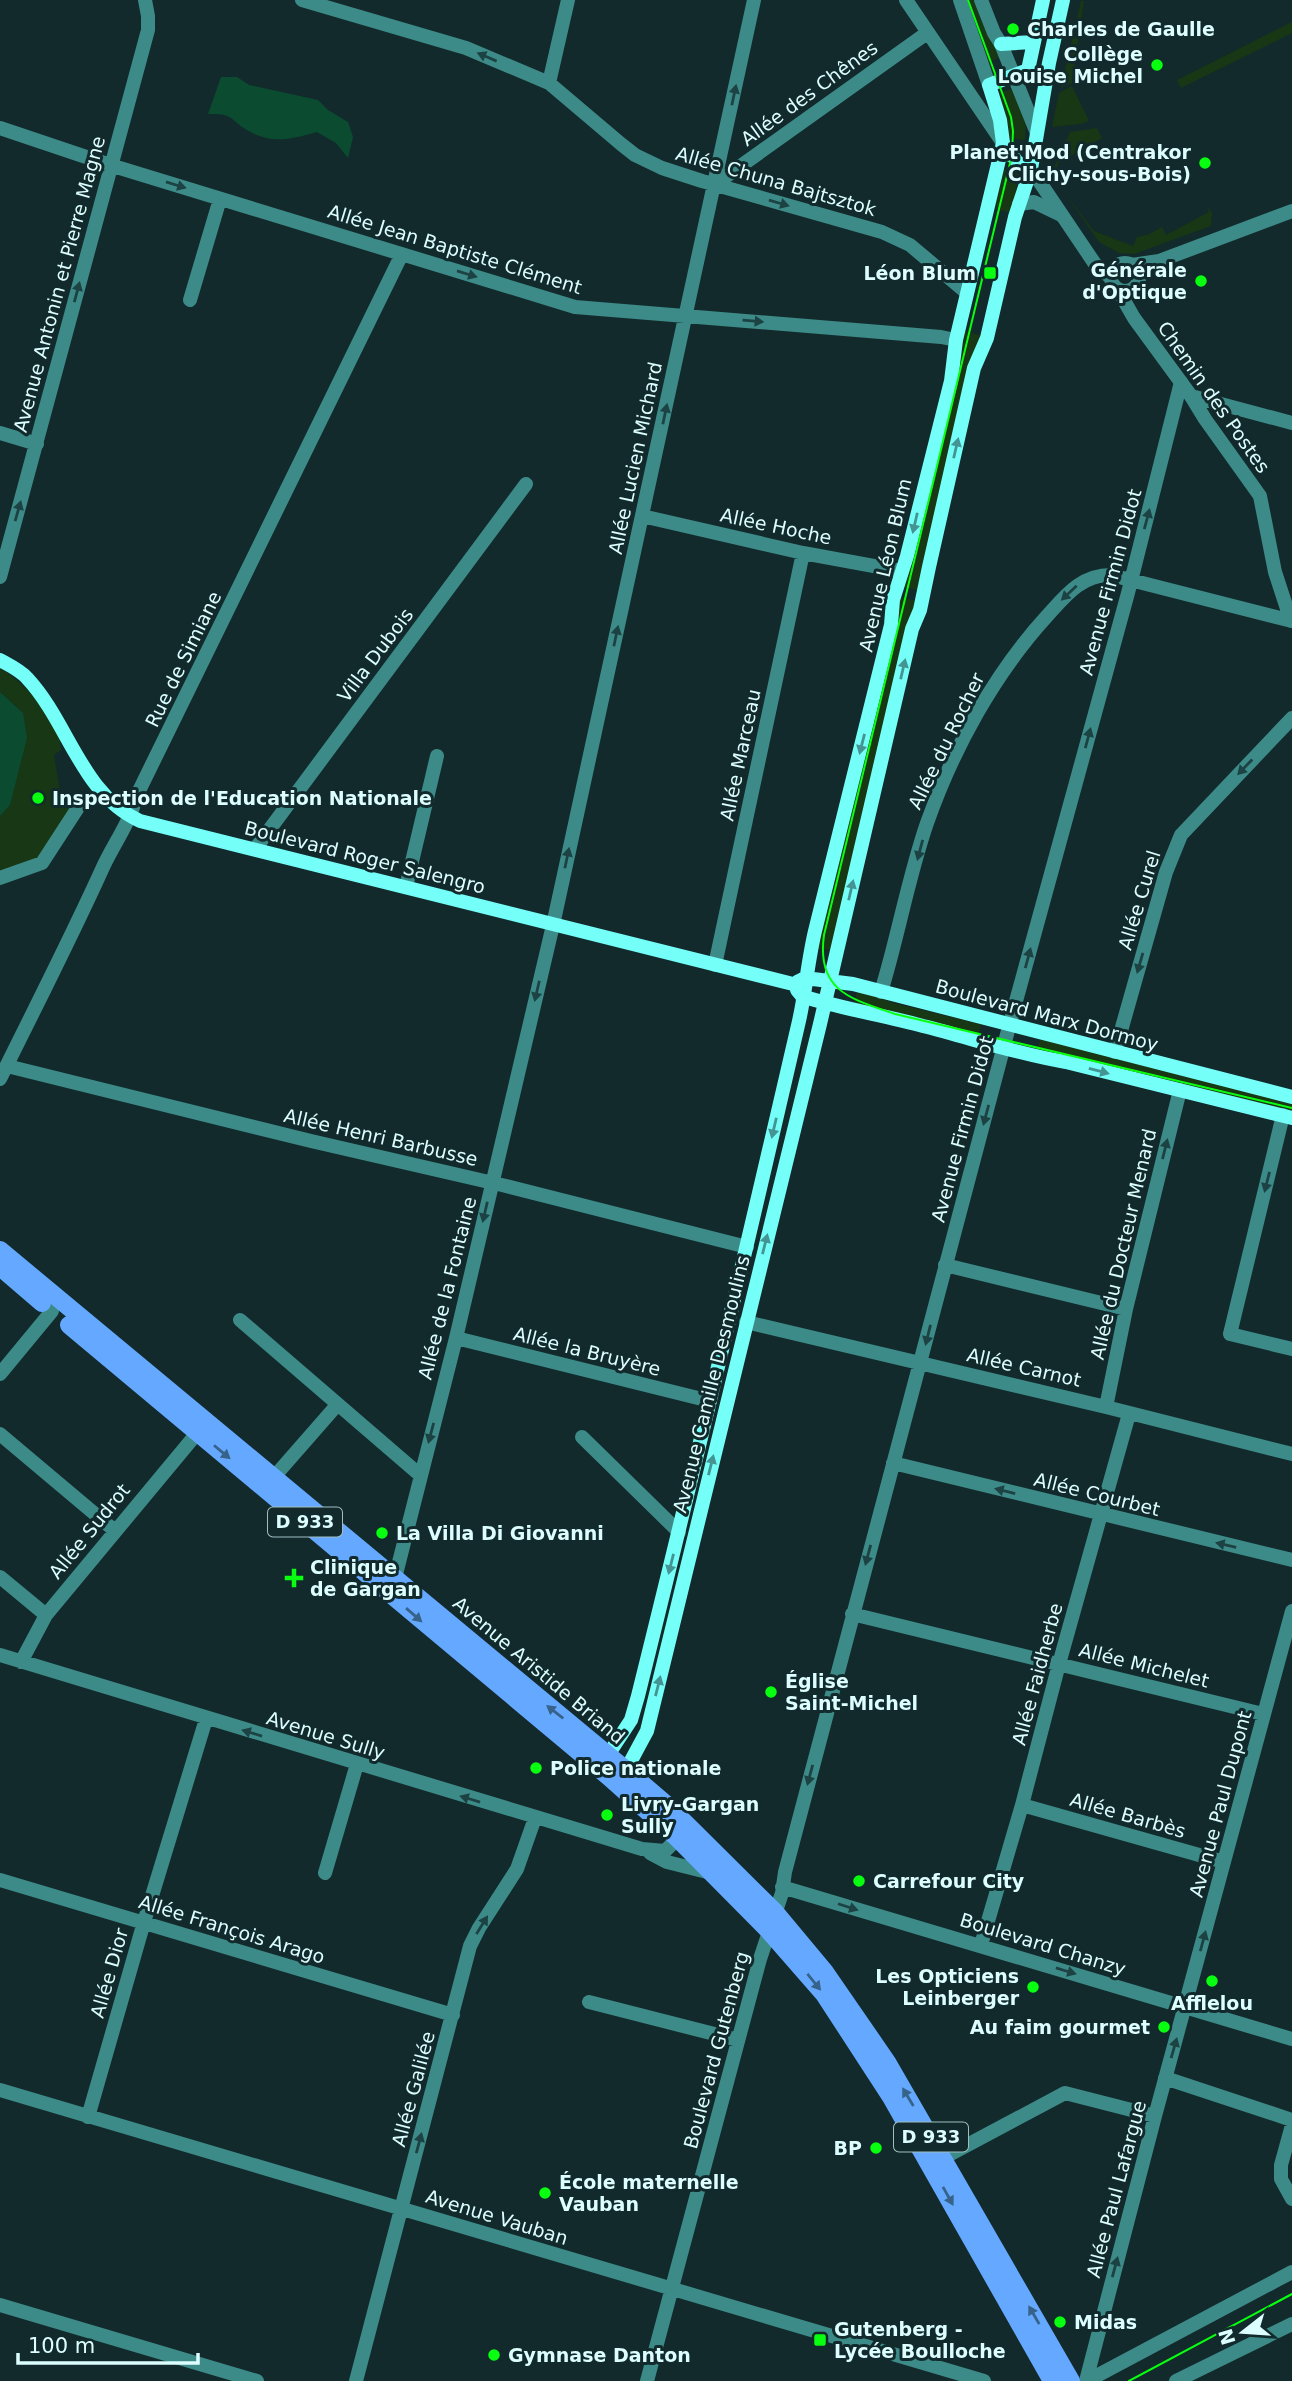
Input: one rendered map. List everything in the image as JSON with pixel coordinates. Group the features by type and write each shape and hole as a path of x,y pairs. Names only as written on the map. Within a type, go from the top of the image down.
{"main road":[{"path":"1031,169 1017,162 1002,148 1002,131 989,85 1028,70 1044,0"},
{"path":"824,1003 912,629 926,586 974,368 987,338 1019,204 1031,169 1036,131 1063,0"},
{"path":"1002,44 1033,42"},
{"name":"Avenue Léon Blum","path":"800,986 891,625 893,600 907,556 951,381 956,340 1002,148"},
{"name":"Boulevard Roger Salengro","path":"0,660 25,676 47,702 93,783 106,799 131,817 800,986"},
{"name":"Boulevard Marx Dormoy","path":"800,986 830,980 853,984 1292,1097"},
{"name":"Boulevard Marx Dormoy","path":"800,986 824,1003 898,1019 1004,1049 1288,1116"},
{"name":"Avenue Camille Desmoulins","path":"608,1755 634,1713 801,1011 800,986"},
{"name":"Avenue Camille Desmoulins","path":"617,1773 647,1731 824,1003"},
{"name":"Avenue Aristide Briand","path":"0,1250 608,1755 617,1773 769,1931 824,1994 871,2064 1059,2379"},
{"name":"Avenue Aristide Briand","path":"0,1267 617,1773 667,1805 775,1912 820,1964 887,2062 943,2158 1059,2379"}],"street":[{"name":"Avenue Antonin et Pierre Magne","path":"0,577 148,30 145,0"},
{"name":"Allée Chuna Bajtsztok","path":"302,0 466,48 550,83 635,155 662,168 713,185 882,232 910,245 967,293"},
{"path":"550,83 568,0"},
{"name":"Allée Lucien Michard","path":"553,925 754,0"},
{"path":"906,0 1002,148"},
{"path":"960,0 989,85 967,92"},
{"path":"981,0 994,33 1002,44 1036,131"},
{"name":"Allée des Chênes","path":"713,185 927,33"},
{"name":"Allée Jean Baptiste Clément","path":"0,128 110,165 575,307 956,340"},
{"path":"1031,169 1089,254 1125,277 1158,261 1292,211"},
{"path":"190,300 220,199"},
{"path":"1019,204 1034,202 1061,215"},
{"name":"Rue de Simiane","path":"3,1073 69,943 118,836 131,817 136,797 402,254"},
{"name":"Chemin des Postes","path":"1125,277 1134,318 1261,496 1275,572 1292,621"},
{"name":"Avenue Firmin Didot","path":"775,1912 945,1265 1131,580 1181,382"},
{"path":"1191,396 1292,423"},
{"path":"0,433 37,444"},
{"name":"Villa Dubois","path":"255,849 526,484"},
{"name":"Allée Hoche","path":"642,516 803,553 901,571"},
{"name":"Allée Marceau","path":"715,965 803,553"},
{"name":"Allée du Rocher","path":"881,992 926,825 959,749 991,691 1029,635 1070,591 1086,579 1097,575 1131,580 1292,621"},
{"name":"Allée Curel","path":"1115,1052 1166,872 1181,835 1292,718"},
{"path":"406,887 437,755"},
{"path":"0,878 42,863 80,803"},
{"name":"Allée de la Fontaine","path":"395,1578 456,1338 553,925"},
{"name":"Allée Henri Barbusse","path":"3,1073 492,1183 747,1247"},
{"name":"Allée du Docteur Menard","path":"1106,1407 1126,1309 1180,1090"},
{"path":"1288,1116 1230,1334 1292,1349"},
{"path":"945,1265 1126,1309"},
{"path":"0,1374 52,1311"},
{"path":"240,1320 420,1475"},
{"name":"Allée Carnot","path":"746,1322 1292,1454"},
{"name":"Allée la Bruyère","path":"456,1338 710,1401"},
{"path":"274,1477 337,1405"},
{"name":"Allée Faidherbe","path":"981,1945 1129,1413"},
{"name":"Allée Sudrot","path":"21,1662 46,1615 198,1432"},
{"path":"0,1434 114,1530"},
{"path":"582,1437 679,1532"},
{"name":"Allée Courbet","path":"893,1463 1292,1560"},
{"path":"0,1577 46,1615"},
{"name":"Avenue Paul Dupont","path":"1185,2007 1263,1714 1287,1651 1292,1611"},
{"name":"Allée Michelet","path":"852,1614 1263,1714"},
{"name":"Avenue Sully","path":"0,1656 642,1849 667,1862 711,1873"},
{"name":"Allée Dior","path":"88,2117 206,1719"},
{"path":"325,1872 357,1765"},
{"name":"Allée Barbès","path":"1022,1805 1224,1863"},
{"name":"Allée Galilée","path":"356,2381 470,1946 517,1869 536,1818"},
{"name":"Avenue Sully","path":"642,1849 665,1851 673,1843 675,1836"},
{"name":"Allée François Arago","path":"0,1880 453,2015"},
{"name":"Boulevard Chanzy","path":"782,1887 1292,2039"},
{"name":"Boulevard Gutenberg","path":"647,2381 775,1912"},
{"path":"589,2002 738,2040"},
{"name":"Allée Paul Lafargue","path":"1086,2381 1185,2007"},
{"path":"1165,2078 1292,2122 1281,2179 1292,2199"},
{"name":"Avenue Vauban","path":"0,2090 984,2381"},
{"path":"943,2158 1065,2094 1155,2116"},
{"path":"1059,2379 1086,2381 1292,2272"},
{"path":"0,2305 257,2381"},
{"path":"1176,2381 1292,2324"}],"shaded area":[{"path":"965,0 978,0 1002,57 985,63"},
{"path":"1081,1 1084,1 1072,83 1061,88"},
{"path":"1292,22 1292,33 1181,88 1177,80"},
{"path":"221,77 237,77 249,85 318,100 328,110 348,122 353,137 348,158 336,143 317,132 290,138 265,138 227,116 208,114"},
{"path":"1072,86 1089,121 1052,127 1059,93"},
{"path":"1011,89 1015,98 1018,97 1026,122 1025,140 1008,138 1000,93"},
{"path":"1097,128 1102,138 1058,163 1056,171 1053,170 1070,132"},
{"path":"1004,169 1019,174 1012,213 996,209 997,204 992,202"},
{"path":"1064,192 1094,231 1133,246 1137,237 1162,227 1166,235 1209,212 1207,206 1212,213 1211,226 1134,254 1119,253 1099,242"},
{"path":"961,330 983,336 919,591 902,586"},
{"path":"900,597 917,601 833,950 816,949 821,924 828,910 898,620"},
{"path":"0,668 40,703 55,727 61,750 54,755 60,791 73,806 38,858 0,872 0,816 10,805 23,713 0,692"},
{"path":"0,692 23,713 27,738 10,805 0,816"},
{"path":"857,990 893,1003 960,1019 982,1020 978,1038 854,1007"},
{"path":"1041,1036 1292,1102 1292,1113 1037,1053"}],"tram line":[{"path":"968,0 1011,117 1012,155 824,935 823,954 826,969 831,981 840,990 864,1003 895,1014 1292,1108"},
{"path":"1129,2381 1292,2294"}],"place":[{"name":"Charles de Gaulle","path":"1013,29"},
{"name":"Collège Louise Michel","path":"1157,65"},
{"name":"Planet'Mod (Centrakor Clichy-sous-Bois)","path":"1205,163"},
{"name":"Léon Blum","path":"990,273"},
{"name":"Générale d'Optique","path":"1201,281"},
{"name":"Inspection de l'Education Nationale","path":"38,798"},
{"name":"La Villa Di Giovanni","path":"382,1533"},
{"name":"Clinique de Gargan","path":"294,1578"},
{"name":"Église Saint-Michel","path":"771,1692"},
{"name":"Police nationale","path":"536,1768"},
{"name":"Livry-Gargan Sully","path":"607,1815"},
{"name":"Carrefour City","path":"859,1881"},
{"name":"Afflelou","path":"1212,1981"},
{"name":"Les Opticiens Leinberger","path":"1033,1987"},
{"name":"Au faim gourmet","path":"1164,2027"},
{"name":"BP","path":"876,2148"},
{"name":"École maternelle Vauban","path":"545,2193"},
{"name":"Midas","path":"1060,2322"},
{"name":"Gutenberg - Lycée Boulloche","path":"820,2340"},
{"name":"Gymnase Danton","path":"494,2355"}]}
